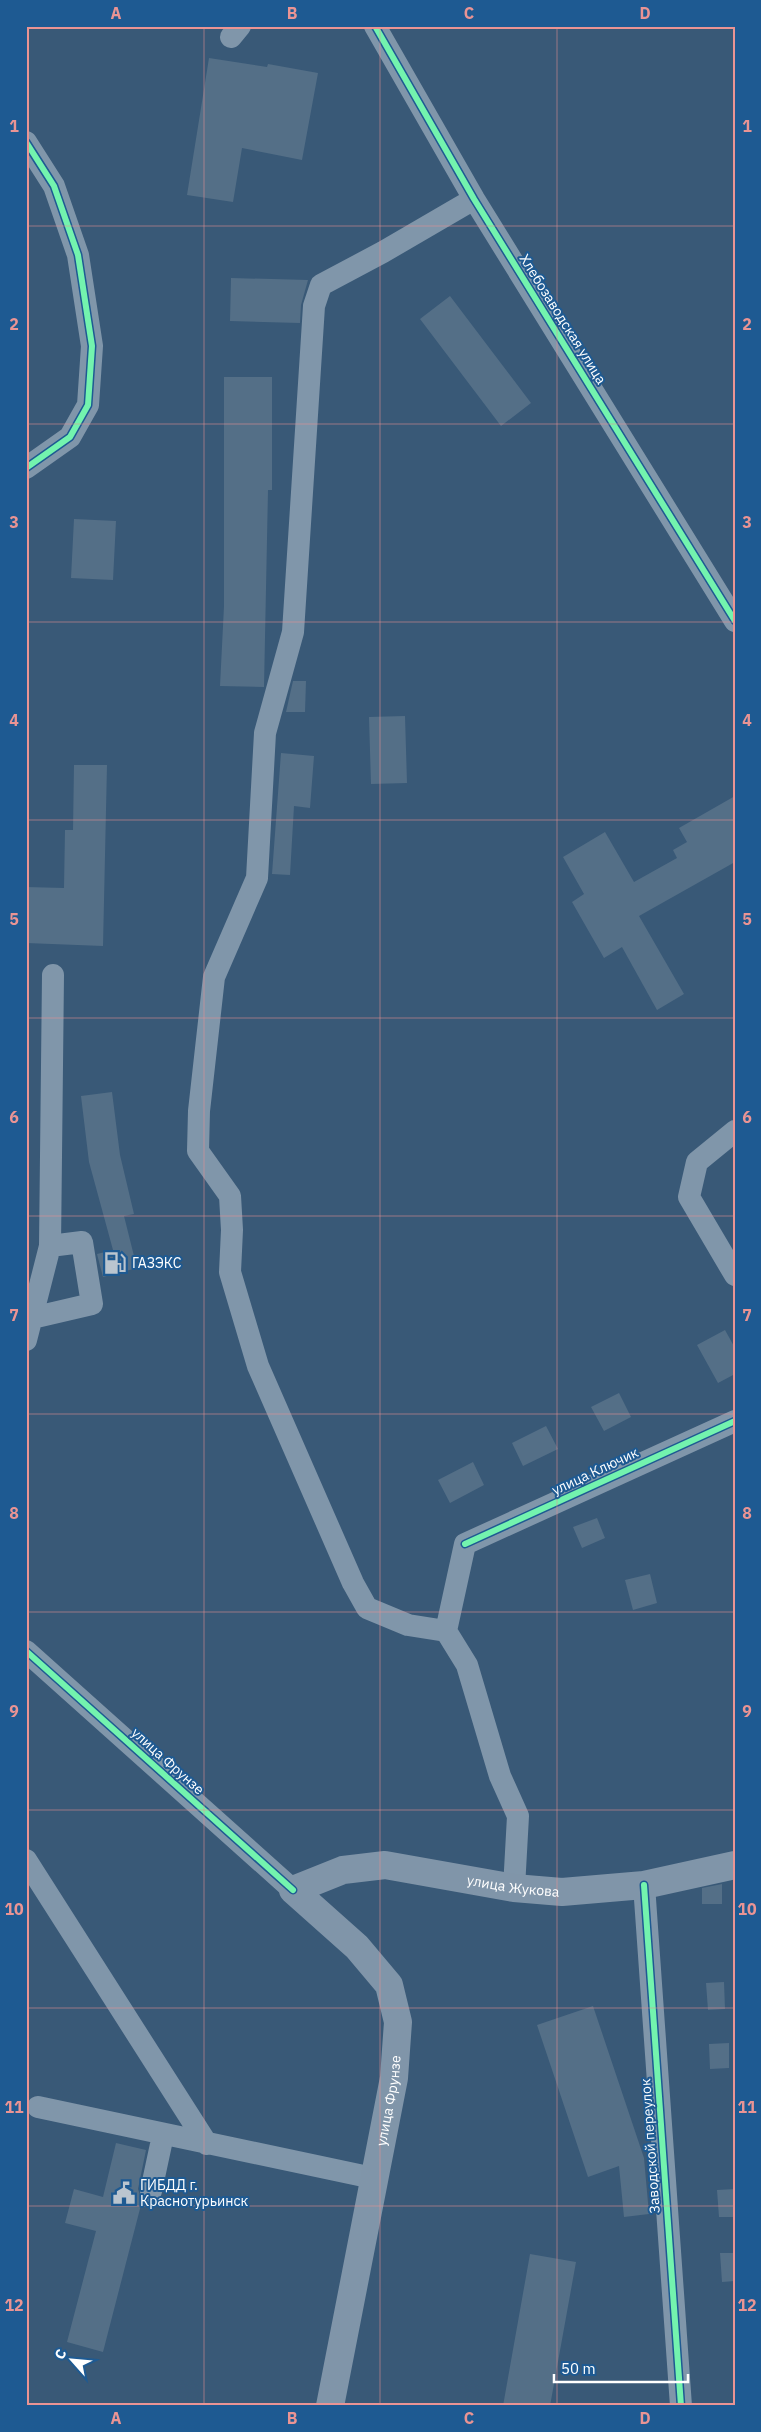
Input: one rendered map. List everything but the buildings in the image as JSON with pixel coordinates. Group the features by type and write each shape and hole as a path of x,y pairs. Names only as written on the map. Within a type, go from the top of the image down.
{"main road":[{"name":"улица Жукова","path":"294,1890 343,1870 386,1865 514,1888 562,1892 644,1885 735,1864"},
{"name":"улица Фрунзе","path":"294,1890 357,1947 389,1985 398,2022 394,2078 330,2406"}],"street":[{"name":"Хлебозаводская улица","path":"375,26 474,199 735,621"},
{"path":"26,142 54,186 78,255 92,346 88,405 70,437 26,468"},
{"path":"474,199 383,252 321,285 314,306 293,632 265,733 257,878 214,977 199,1111 198,1151 230,1196 232,1230 230,1272 258,1366 353,1583 368,1608 408,1624 446,1631 468,1664 500,1776 518,1816 514,1888"},
{"path":"26,1340 50,1246 53,975"},
{"path":"735,1131 697,1162 689,1197 735,1276"},
{"path":"32,1318 92,1304 82,1242 50,1246"},
{"name":"улица Ключик","path":"446,1631 465,1544 735,1421"},
{"name":"улица Фрунзе","path":"26,1651 294,1890"},
{"path":"26,1860 206,2144"},
{"name":"Заводской переулок","path":"644,1885 681,2406"},
{"path":"38,2107 374,2178"},
{"path":"151,2191 164,2135"}],"cycle path":[{"path":"375,26 474,199 735,621"},
{"path":"26,142 54,186 78,255 92,346 88,405 70,437 26,468"},
{"path":"465,1544 735,1421"},
{"path":"26,1651 293,1890"},
{"path":"644,1885 681,2406"}],"place":[{"name":"ГАЗЭКС","path":"115,1263"},
{"name":"ГИБДД г. Краснотурьинск","path":"124,2193"}]}
